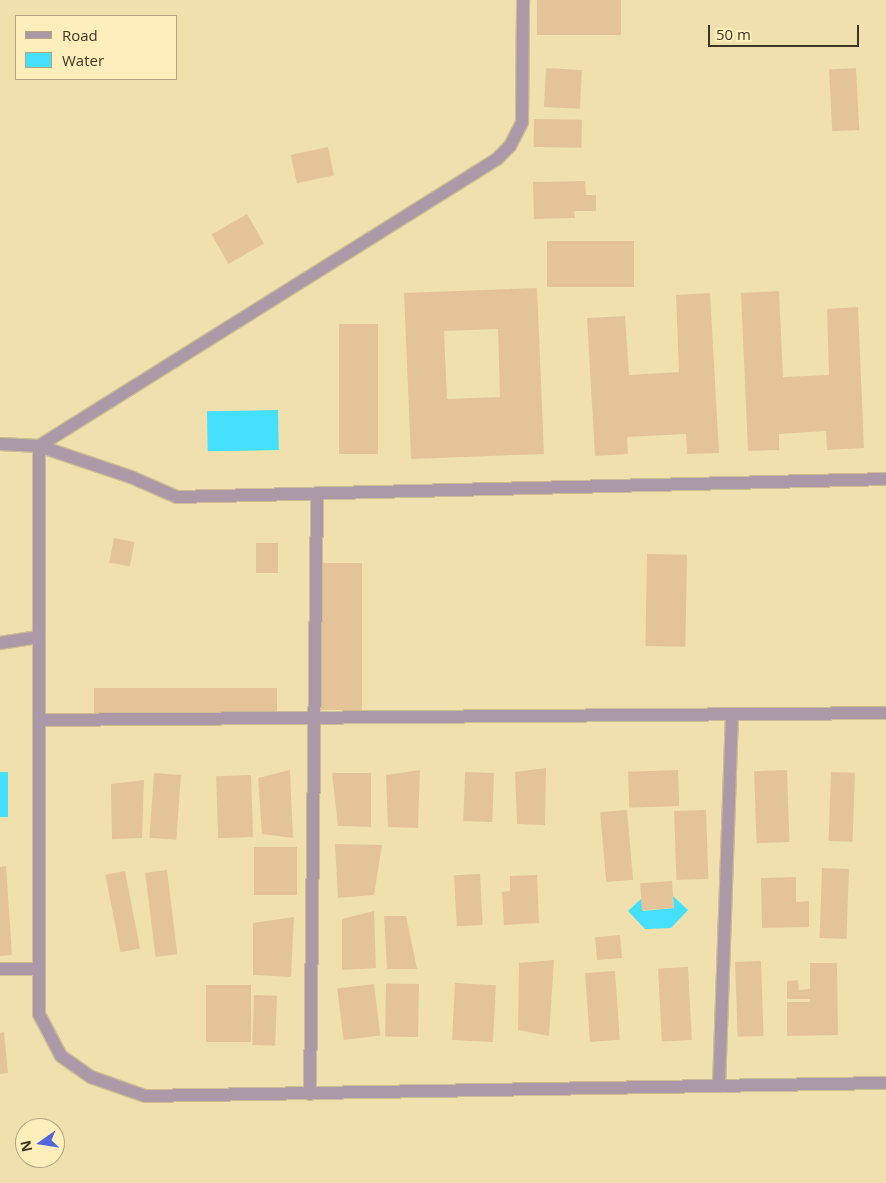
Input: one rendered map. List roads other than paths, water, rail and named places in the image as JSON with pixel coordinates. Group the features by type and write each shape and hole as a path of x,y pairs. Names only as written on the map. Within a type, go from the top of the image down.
{"street":[{"path":"39,446 497,159 510,146 522,122 523,0"},
{"path":"0,444 39,446 131,477 177,497 886,478"},
{"path":"39,446 39,1014 61,1056 91,1076 145,1096 886,1083"},
{"path":"310,1094 317,493"},
{"path":"0,643 39,637"},
{"path":"39,720 886,712"},
{"path":"719,1086 732,714"},
{"path":"0,969 39,969"}],"water":[{"path":"278,410 279,450 208,451 207,411"},
{"path":"0,772 8,772 8,817 0,817"},
{"path":"673,896 688,910 671,928 645,929 628,911 641,899 643,911 674,908"}]}
